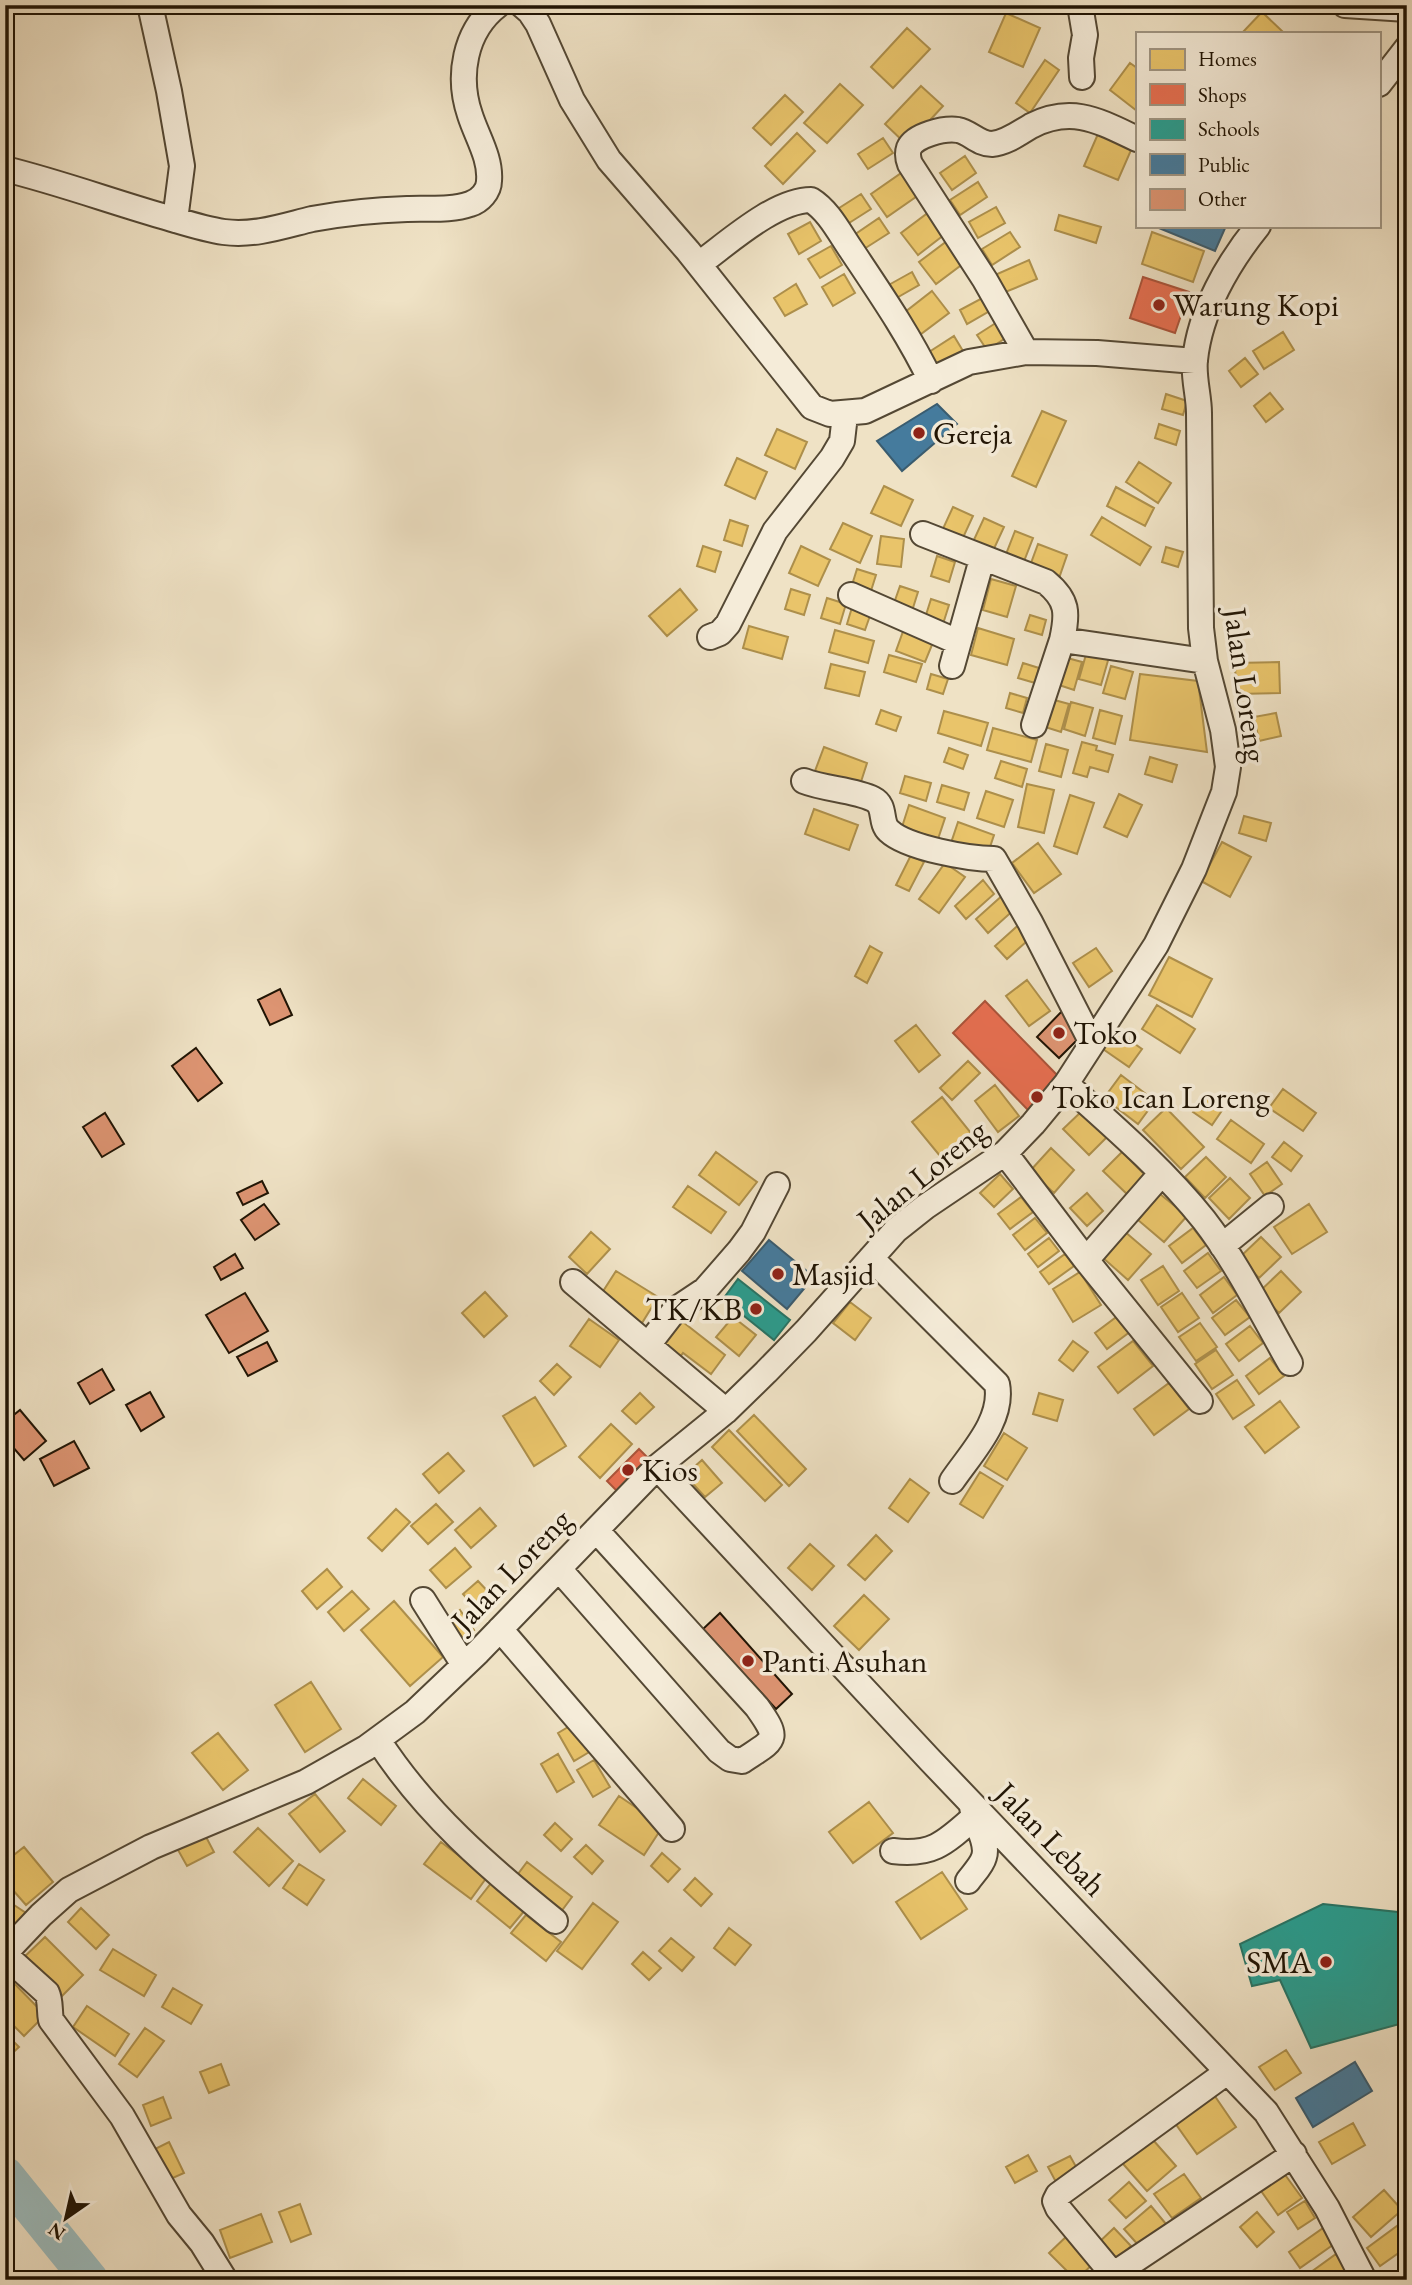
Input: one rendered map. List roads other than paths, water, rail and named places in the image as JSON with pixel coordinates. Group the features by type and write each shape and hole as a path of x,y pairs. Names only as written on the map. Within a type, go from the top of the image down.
{"street":[{"path":"150,5 182,166 175,220"},
{"path":"5,169 224,232 244,233 354,212 453,208 477,200 487,189 488,169 480,138 470,115 464,84 464,66 467,47 473,35 491,10 498,5"},
{"path":"522,5 538,24 572,100 608,160 699,264 812,407 830,414 845,415 865,411 969,362 1026,352 1097,353 1195,361"},
{"path":"1080,5 1085,35 1081,58 1082,77"},
{"path":"1345,5 1407,9"},
{"path":"1380,83 1407,48"},
{"path":"1026,352 985,280 910,164 909,148 919,139 943,130 959,131 983,143 998,143 1047,118 1061,115 1096,120 1136,139"},
{"path":"699,264 764,218 789,204 811,200 826,214 878,289 918,353 931,382"},
{"name":"Jalan Loreng","path":"5,1954 41,1915 69,1890 162,1842 306,1782 378,1740 415,1712 500,1629 657,1467 726,1411 806,1331 896,1230 1005,1153 1066,1084 1156,945 1194,869 1224,792 1228,767 1223,730 1205,661 1201,628 1199,401 1195,361 1203,321 1215,292 1256,228"},
{"path":"710,637 728,624 775,531 832,458 842,440 845,415"},
{"path":"923,534 1034,577 1059,593 1066,614 1062,640 1034,725"},
{"path":"952,666 982,559"},
{"path":"851,595 958,642"},
{"path":"1062,640 1205,661"},
{"path":"804,781 872,799 882,808 887,830 905,840 949,853 994,859 1092,1042"},
{"path":"1066,1084 1131,1142 1185,1197 1222,1246 1290,1363"},
{"path":"1005,1153 1086,1260 1200,1401"},
{"path":"1086,1260 1161,1174"},
{"path":"649,1345 675,1310 705,1290 739,1251 753,1232 777,1185"},
{"path":"1222,1246 1271,1206"},
{"path":"871,1258 997,1384 996,1410 991,1423 952,1481"},
{"path":"573,1282 726,1411"},
{"name":"Jalan Lebah","path":"657,1467 972,1811 1266,2112 1327,2208 1364,2280"},
{"path":"559,1569 719,1751 730,1759 742,1761 765,1746 772,1737 772,1728 757,1707 596,1530"},
{"path":"423,1600 464,1665"},
{"path":"500,1629 672,1829"},
{"path":"378,1740 400,1774 430,1811 498,1875 555,1921"},
{"path":"893,1851 915,1854 933,1849 957,1833 972,1811"},
{"path":"968,1881 984,1858 985,1847 972,1811"},
{"path":"5,1954 47,1993 51,2020 122,2116 179,2216 202,2243 225,2280"},
{"path":"1227,2072 1058,2195 1055,2202 1058,2208 1109,2277 1294,2154"}],"waterway":[{"path":"5,2175 90,2280"}],"place":[{"name":"Warung Kopi","path":"1159,305"},
{"name":"Gereja","path":"919,433"},
{"name":"Toko","path":"1059,1033"},
{"name":"Toko Ican Loreng","path":"1037,1097"},
{"name":"Masjid","path":"778,1274"},
{"name":"TK/KB","path":"756,1309"},
{"name":"Kios","path":"628,1470"},
{"name":"Panti Asuhan","path":"748,1661"},
{"name":"SMA","path":"1326,1962"}]}
